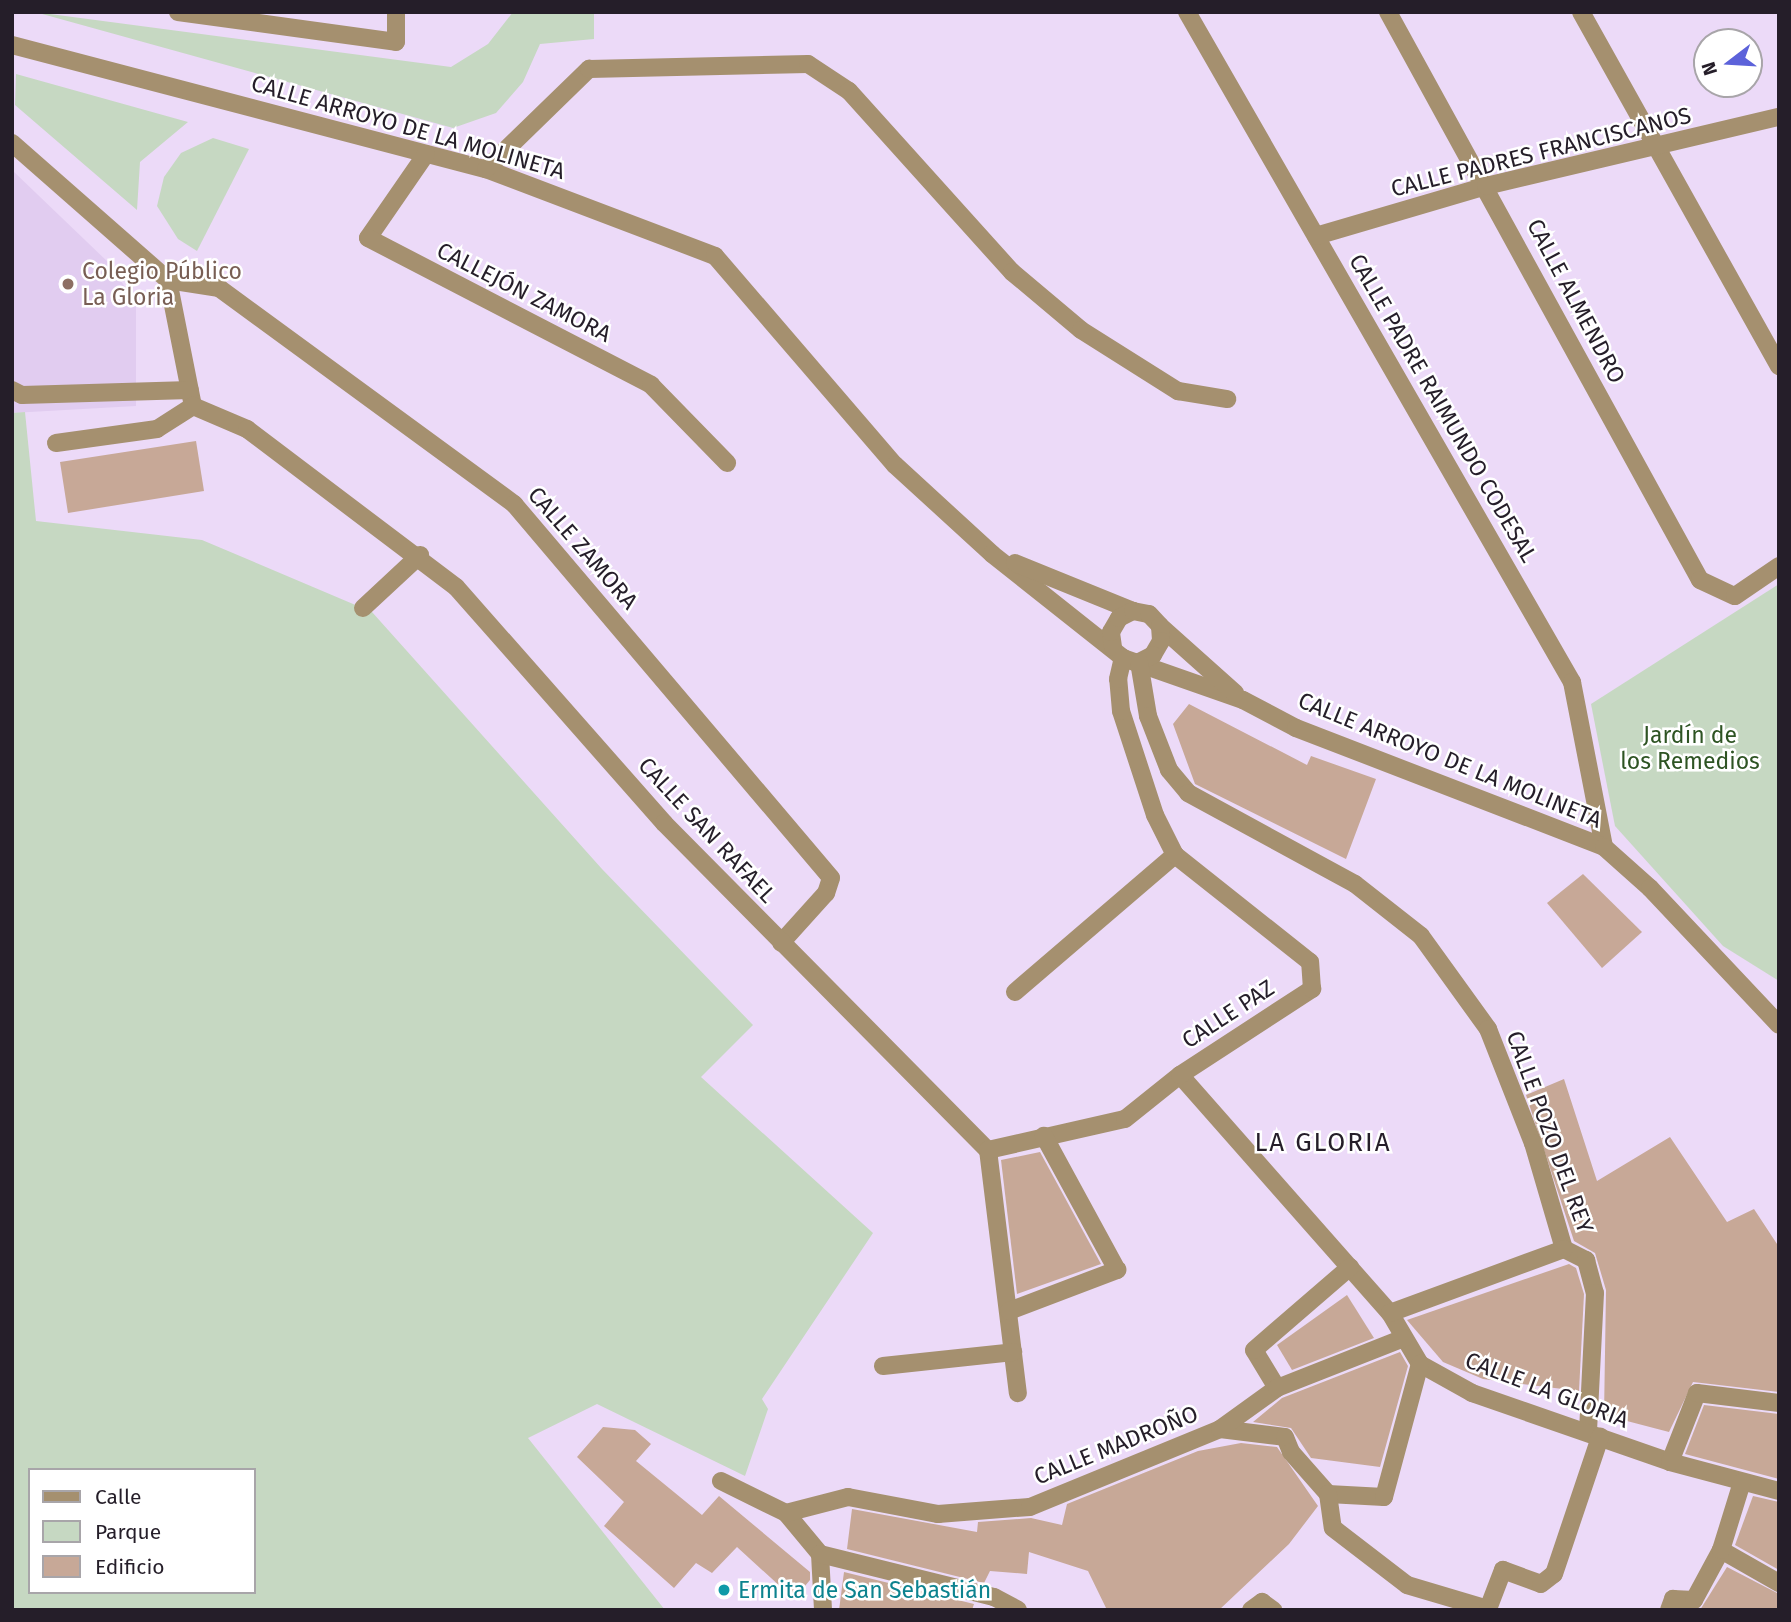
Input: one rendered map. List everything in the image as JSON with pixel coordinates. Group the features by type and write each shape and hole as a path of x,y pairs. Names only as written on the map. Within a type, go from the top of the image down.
{"street":[{"path":"178,12 230,16 396,42 396,12"},
{"name":"CALLE PADRE RAIMUNDO CODESAL","path":"1187,12 1572,682 1604,847"},
{"name":"CALLE ALMENDRO","path":"1388,12 1486,186 1700,580 1735,596 1779,566"},
{"path":"1581,12 1779,366"},
{"name":"CALLE ARROYO DE LA MOLINETA","path":"12,44 486,169 715,256 895,464 992,554 1125,656 1242,700 1296,728 1604,847 1650,887 1779,1025"},
{"path":"486,169 589,69 808,64 849,91 1012,272 1081,330 1178,391 1227,399"},
{"name":"CALLE PADRES FRANCISCANOS","path":"1315,236 1486,186 1658,149 1779,117"},
{"path":"12,143 168,280 191,398"},
{"name":"CALLEJÓN ZAMORA","path":"426,154 368,238 651,385 727,463"},
{"name":"CALLE ZAMORA","path":"168,280 219,288 514,504 831,878 827,892 781,943"},
{"path":"12,390 22,395 191,398"},
{"path":"56,443 157,429 191,398"},
{"name":"CALLE SAN RAFAEL","path":"191,398 247,429 420,555 456,587 664,823 988,1150"},
{"name":"CALLE ARROYO DE LA MOLINETA","path":"992,554 1133,611"},
{"path":"363,608 420,555"},
{"path":"1133,611 1149,614 1160,626 1161,641 1153,655 1125,656 1111,632 1119,618 1133,611"},
{"name":"CALLE ARROYO DE LA MOLINETA","path":"1160,626 1242,700"},
{"name":"CALLE PAZ","path":"988,1150 1125,1119 1180,1075 1312,989 1310,962 1175,855 1155,815 1121,710 1118,679 1125,656"},
{"name":"CALLE POZO DEL REY","path":"1125,656 1169,770 1188,793 1355,884 1421,936 1488,1029 1533,1143 1564,1249 1586,1260 1595,1293 1594,1434 1554,1574 1541,1584 1503,1570 1488,1609 1407,1585 1333,1528 1328,1494"},
{"path":"1015,992 1175,855"},
{"name":"CALLE LA GLORIA","path":"1180,1075 1390,1313 1420,1364 1472,1393 1670,1462 1779,1491"},
{"path":"1009,1311 1117,1270 1044,1136"},
{"path":"988,1150 1018,1392"},
{"path":"1390,1313 1564,1249"},
{"path":"1277,1388 1254,1350 1350,1267"},
{"name":"CALLE MADROÑO","path":"786,1513 848,1497 938,1514 1030,1507 1220,1429 1277,1388 1404,1338"},
{"path":"883,1366 1013,1352"},
{"path":"1220,1429 1285,1437 1291,1452 1328,1494 1384,1497 1420,1364"},
{"path":"1670,1462 1697,1393 1779,1402"},
{"path":"720,1481 786,1513 820,1554 994,1597 1018,1610"},
{"path":"1669,1610 1673,1599 1694,1600 1721,1550 1742,1482"},
{"path":"1721,1550 1779,1583"},
{"path":"820,1554 823,1610"},
{"path":"1251,1610 1262,1602 1273,1610"}],"shaded area":[{"name":"Colegio Público La Gloria","path":"12,170 110,264 136,304 136,406 12,413"}],"green space":[{"path":"35,12 451,67 488,44 513,12 594,12 594,39 540,44 523,82 496,113 453,128"},
{"path":"16,74 188,122 140,162 137,210 15,105"},
{"path":"213,138 249,149 197,251 178,239 157,206 164,177 181,153"},
{"path":"25,412 36,521 202,540 372,612 602,869 753,1025 701,1077 873,1233 762,1399 768,1409 745,1476 597,1404 528,1438 665,1610 12,1610 12,413"},
{"name":"Jardín de los Remedios","path":"1779,584 1779,981 1723,946 1615,826 1591,704"}],"building":[{"path":"196,441 204,491 68,513 60,462"},
{"path":"1189,704 1307,765 1311,756 1376,779 1346,859 1195,784 1173,724"},
{"path":"1583,874 1642,932 1602,968 1547,903"},
{"path":"1564,1079 1597,1181 1670,1137 1727,1222 1754,1209 1779,1247 1779,1392 1693,1382 1669,1432 1604,1415 1606,1290 1595,1253 1574,1241 1526,1095"},
{"path":"1040,1152 1101,1264 1017,1294 1001,1160"},
{"path":"1569,1264 1576,1268 1584,1294 1579,1391 1483,1379 1443,1362 1407,1320"},
{"path":"1347,1295 1374,1338 1292,1370 1277,1345"},
{"path":"1400,1352 1408,1366 1380,1467 1311,1458 1291,1428 1253,1422 1282,1398"},
{"path":"1704,1405 1779,1414 1779,1479 1685,1454"},
{"path":"603,1427 635,1430 651,1444 636,1461 702,1515 719,1496 810,1572 810,1580 794,1599 737,1547 712,1573 696,1563 674,1588 604,1526 624,1502 577,1457"},
{"path":"1241,1443 1277,1447 1318,1506 1289,1544 1219,1610 1107,1610 1088,1571 1029,1552 1027,1574 990,1571 984,1583 847,1549 852,1509 977,1532 978,1522 1031,1518 1062,1525 1067,1504 1198,1451"},
{"path":"1753,1496 1779,1502 1779,1570 1735,1545"},
{"path":"1727,1567 1779,1594 1779,1610 1700,1610"},
{"path":"844,1572 974,1604 972,1610 839,1610"}],"place":[{"name":"Colegio Público La Gloria","path":"68,284"},
{"name":"Ermita de San Sebastián","path":"724,1590"}],"district":[{"name":"LA GLORIA","path":"1323,1143"}]}
